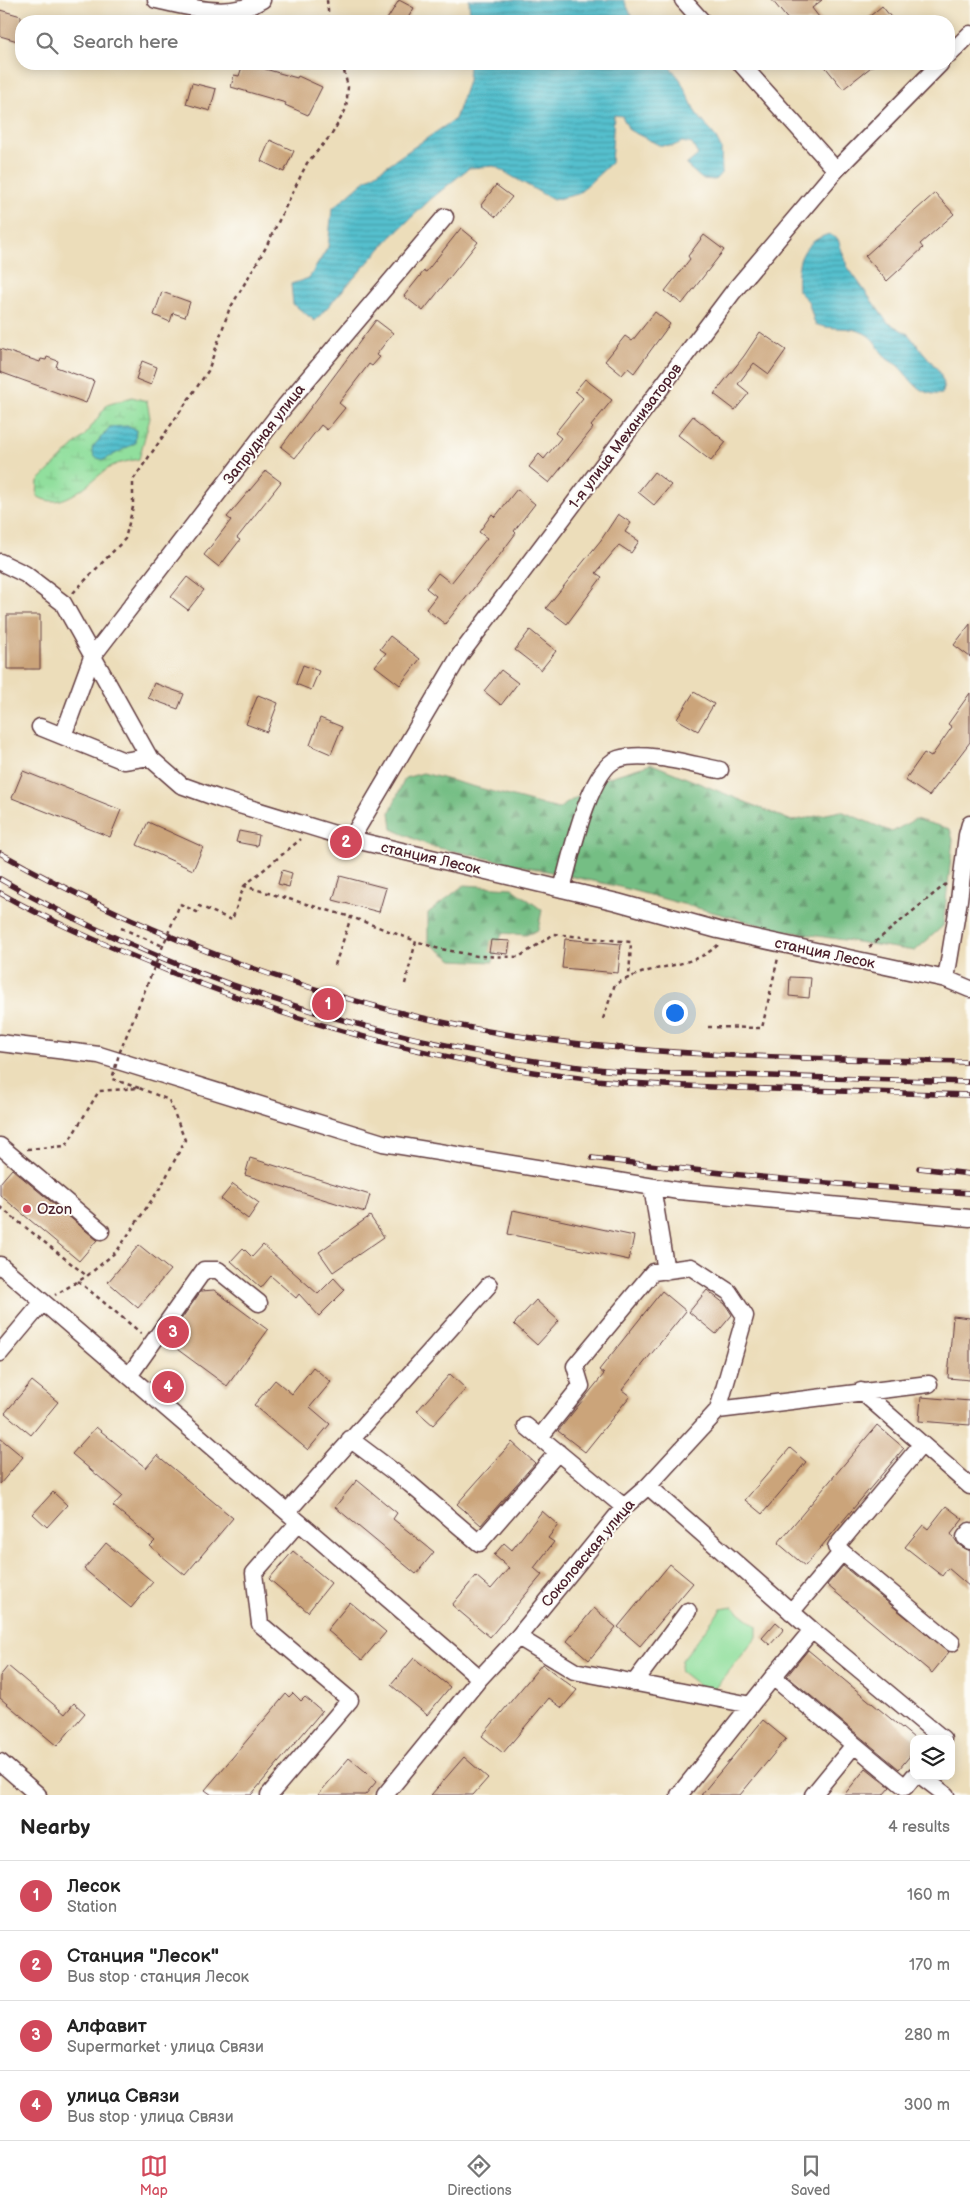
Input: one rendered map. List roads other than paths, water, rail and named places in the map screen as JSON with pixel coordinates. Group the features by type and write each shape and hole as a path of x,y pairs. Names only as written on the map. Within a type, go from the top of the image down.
{"street":[{"path":"156,0 216,11 238,10 262,0"},
{"path":"683,0 697,15"},
{"path":"955,49 970,34"},
{"path":"745,70 836,170"},
{"name":"1-я улица Механизаторов","path":"351,839 460,656 734,292 836,170 934,70"},
{"name":"Запрудная улица","path":"63,736 92,657 285,406 445,217"},
{"name":"станция Лесок","path":"0,562 25,574 63,604 149,757 181,785 220,799 351,839 562,889 731,932 946,979 970,989"},
{"path":"40,727 124,761 149,757"},
{"path":"562,889 587,800 604,768 617,759 638,756 720,770"},
{"path":"946,979 970,824"},
{"path":"0,1044 100,1055 383,1143 679,1191 970,1218"},
{"path":"2,1152 101,1231"},
{"path":"652,1187 666,1271"},
{"path":"0,1265 480,1678"},
{"path":"540,1437 581,1386 576,1366 653,1272 691,1267 729,1292 745,1316 718,1410 929,1384"},
{"path":"129,1376 204,1270 218,1270 259,1304"},
{"path":"269,1795 350,1700 260,1624 254,1573 350,1439 489,1284"},
{"path":"0,1353 43,1302"},
{"path":"861,1391 970,1486"},
{"name":"Соколовская улица","path":"385,1795 480,1678 518,1637 624,1507 648,1486 718,1410"},
{"path":"526,1426 624,1507"},
{"path":"350,1439 410,1484 479,1543 558,1452"},
{"path":"922,1444 836,1547 952,1643"},
{"path":"648,1486 791,1612 938,1735"},
{"path":"970,1531 966,1537 970,1540"},
{"path":"791,1612 842,1552"},
{"path":"634,1682 688,1611"},
{"path":"679,1795 812,1630"},
{"path":"518,1637 574,1671 751,1705"},
{"path":"773,1677 905,1787 911,1780"},
{"path":"813,1795 854,1745"},
{"path":"0,1762 38,1795"},
{"path":"926,1780 946,1795"}],"water":[{"path":"469,0 624,0 631,15 470,15"},
{"path":"469,70 673,70 680,79 696,113 715,136 721,148 722,172 715,180 702,179 686,165 698,155 692,144 682,142 673,146 659,145 629,130 622,116 614,115 611,163 578,194 553,200 494,166 469,168 431,199 390,238 315,321 293,304 291,284 309,278 328,247 332,209 363,182 455,119 468,81"},
{"path":"829,234 838,239 847,266 887,322 908,334 939,371 944,384 942,394 927,393 922,390 898,366 886,358 868,335 852,329 815,324 808,301 798,291 799,263 806,249 812,243"},
{"path":"127,426 136,430 135,443 104,460 94,457 92,448 110,427"}],"railway":[{"path":"0,853 121,915 184,942 312,988 444,1023 568,1043 683,1053 970,1062"},
{"path":"0,879 67,915 137,947 210,977 284,1002 359,1024 435,1043 511,1057 587,1068 625,1071 970,1082"},
{"path":"0,893 102,943 191,980 246,1000 301,1019 358,1035 471,1062 587,1079 644,1084 970,1095"},
{"path":"592,1158 781,1179 970,1193"},
{"path":"919,1168 970,1174"}],"place":[{"name":"Станция \"Лесок\"","path":"346,842"},
{"name":"Лесок","path":"328,1004"},
{"name":"Ozon","path":"27,1209"},
{"name":"Алфавит","path":"173,1332"},
{"name":"улица Связи","path":"168,1387"}]}
